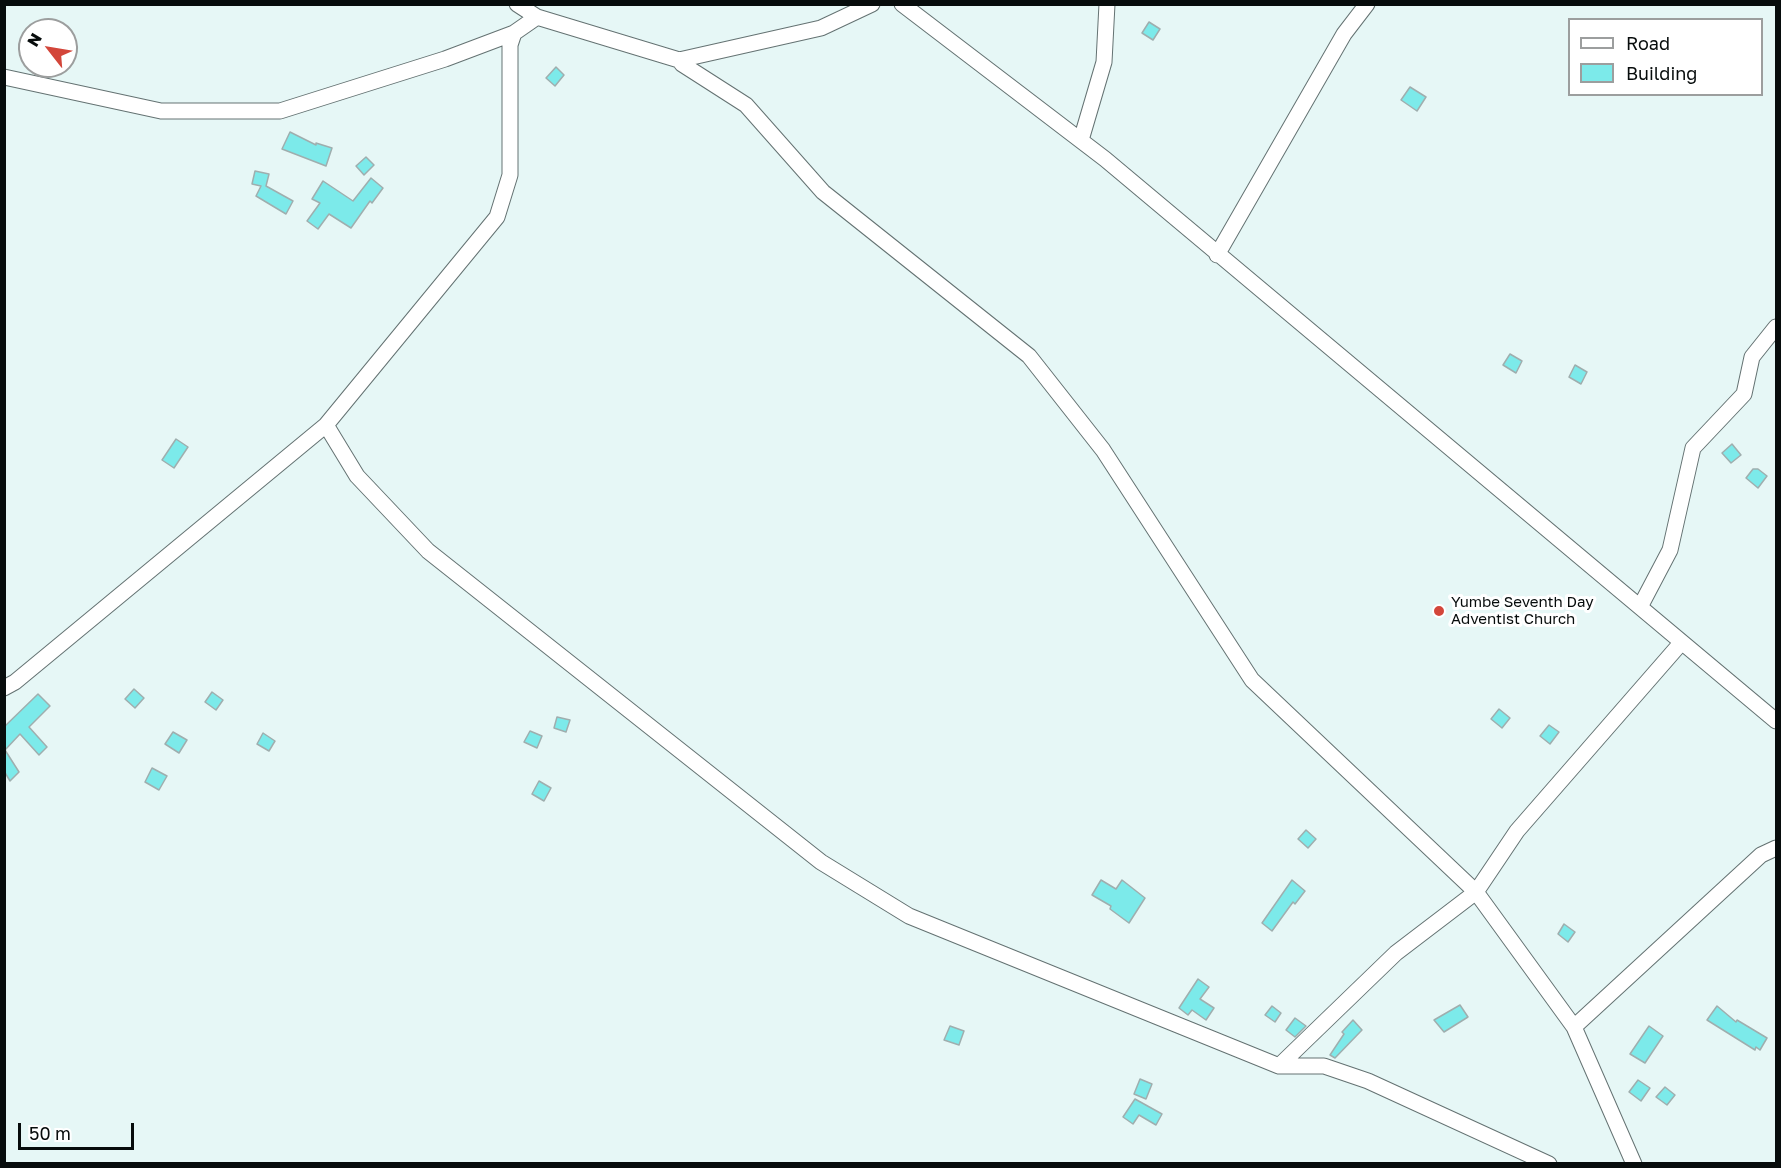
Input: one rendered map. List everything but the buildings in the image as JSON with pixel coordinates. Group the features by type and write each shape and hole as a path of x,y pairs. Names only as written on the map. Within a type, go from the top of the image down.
{"street":[{"path":"517,4 537,18 679,60 821,28 872,4"},
{"path":"902,4 1081,140 1776,721"},
{"path":"1081,140 1104,62 1107,4"},
{"path":"1217,255 1344,34 1367,4"},
{"path":"4,77 161,111 280,111 445,59 514,33 537,18"},
{"path":"4,688 15,682 326,425 497,217 510,175 510,45 514,33"},
{"path":"679,60 746,105 823,192 1029,356 1103,450 1252,680 1476,892 1574,1027 1634,1164"},
{"path":"1640,608 1670,550 1693,448 1744,394 1752,357 1776,327"},
{"path":"326,425 357,476 428,550 821,862 909,916 1279,1066 1324,1066 1368,1081 1549,1164"},
{"path":"1279,1066 1396,953 1476,892 1517,831 1681,643"},
{"path":"1574,1027 1761,855 1776,848"}],"place":[{"name":"Yumbe Seventh Day Adventist Church","path":"1439,611"}]}
